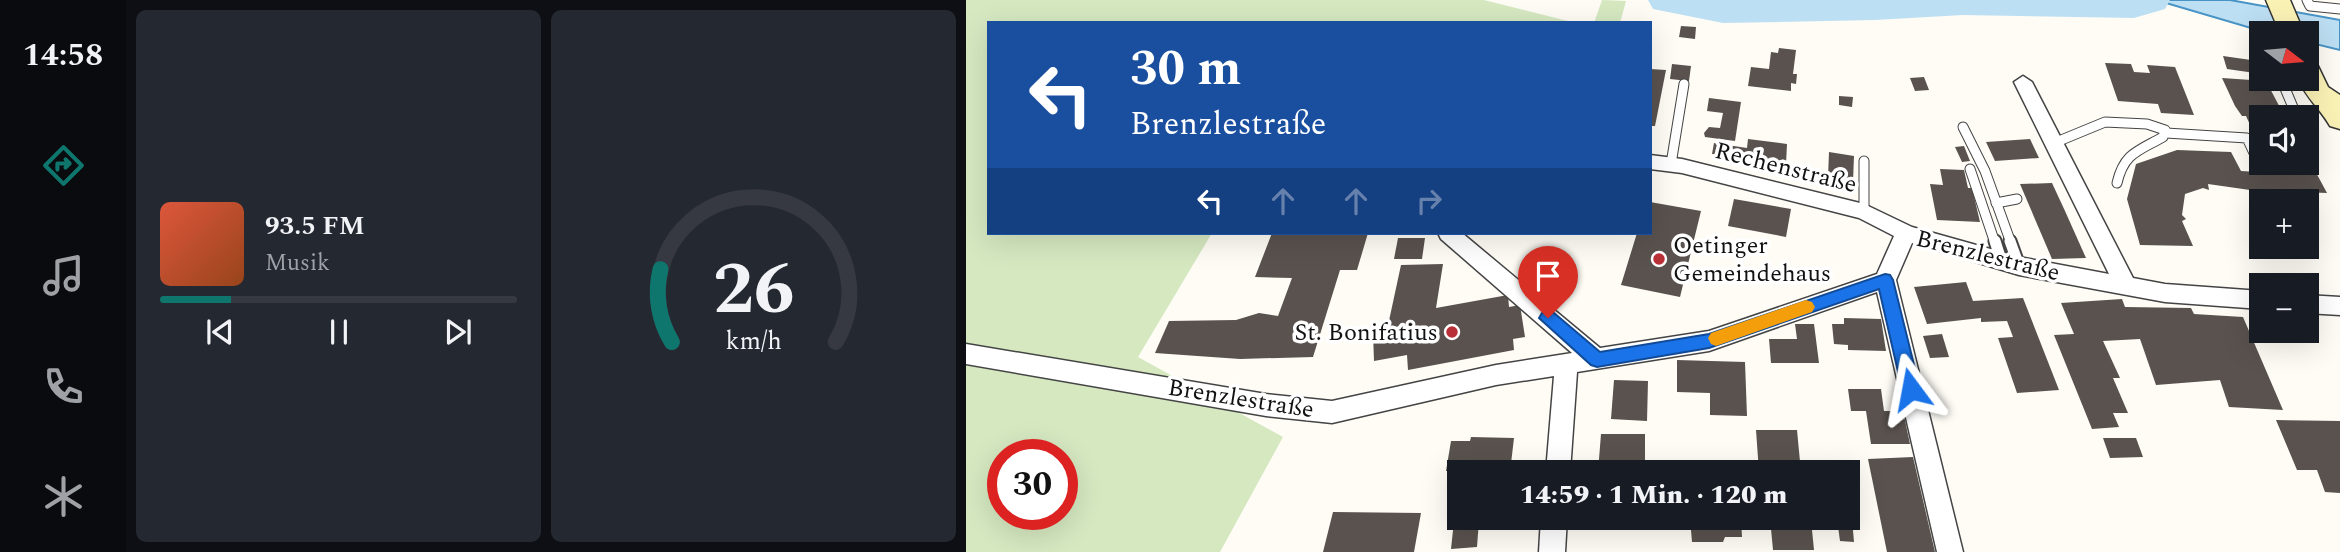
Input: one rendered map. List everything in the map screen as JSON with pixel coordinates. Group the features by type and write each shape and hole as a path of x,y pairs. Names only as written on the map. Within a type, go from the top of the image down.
{"street":[{"path":"2278,0 2287,21"},
{"path":"2024,82 2126,286"},
{"path":"2310,91 2312,103"},
{"path":"2312,103 2313,101 2326,129 2340,138"},
{"path":"2312,103 2332,103 2340,119"},
{"name":"Rechenstraße","path":"1652,162 1671,164 1864,212 1906,233"},
{"name":"Brenzlestraße","path":"966,354 1266,405 1332,412 1496,375 1709,341 1885,280 1906,233 2010,263 2126,286 2165,293 2249,299"},
{"path":"1450,235 1597,360"},
{"path":"1885,280 1950,552"},
{"path":"2319,305 2340,306"},
{"path":"1559,460 1566,363"},
{"path":"1552,552 1553,530"}],"lane":[{"path":"2307,0 2310,6 2340,9"},
{"path":"1671,164 1684,84"},
{"path":"2286,91 2295,112 2312,103"},
{"path":"2054,143 2105,122 2147,124 2166,133"},
{"path":"1963,127 1985,171 1996,203 2010,263"},
{"path":"2117,183 2120,166 2166,133 2247,138 2249,142"},
{"path":"1864,161 1864,212"},
{"path":"1970,169 2010,263"},
{"path":"1996,203 2017,199"}],"green space":[{"path":"966,0 1484,0 1568,21 987,21 987,235 1211,235 1138,357 1283,437 1220,552 966,552"},
{"path":"1602,0 1626,1 1621,21 1595,21"}],"water":[{"path":"2156,0 2230,0 2340,20 2340,50 2319,45 2319,21 2249,21 2249,27"}],"building":[{"path":"1681,26 1696,27 1695,39 1679,37"},
{"path":"1779,48 1796,50 1793,74 1797,74 1796,84 1791,83 1791,91 1748,86 1751,67 1769,69 1771,52 1778,53"},
{"path":"2223,56 2249,60 2249,72 2227,69"},
{"path":"2105,63 2131,64 2134,72 2150,73 2147,65 2175,67 2194,115 2161,113 2158,104 2118,101"},
{"path":"1672,64 1691,66 1689,81 1670,79"},
{"path":"1652,69 1666,70 1655,126 1652,126"},
{"path":"1924,77 1929,90 1915,91 1910,78"},
{"path":"2222,78 2249,80 2249,91 2271,91 2279,105 2249,105 2249,122 2235,106"},
{"path":"1839,96 1853,97 1852,107 1839,105"},
{"path":"1709,98 1741,102 1735,141 1705,137 1704,133 1709,127 1720,128 1723,113 1707,111"},
{"path":"1748,139 1787,144 1786,164 1712,154 1714,143 1747,148"},
{"path":"2030,139 2039,158 1995,161 1986,142"},
{"path":"1964,146 1970,161 1962,162 1955,147"},
{"path":"2177,150 2231,152 2241,171 2249,171 2249,175 2317,175 2327,193 2319,193 2319,189 2249,190 2208,184 2209,190 2203,188 2185,194 2182,215 2186,219 2182,221 2193,246 2140,245 2127,199 2136,164"},
{"path":"1829,152 1854,156 1853,182 1828,178"},
{"path":"1940,169 1964,170 1968,188 1972,188 1980,222 1937,220 1930,184 1943,185"},
{"path":"2052,183 2086,258 2052,259 2020,184"},
{"path":"1734,199 1791,209 1786,237 1728,226"},
{"name":"Oetinger Gemeindehaus","path":"1652,202 1701,211 1680,297 1621,285 1636,235 1652,235"},
{"path":"1271,235 1367,235 1357,270 1340,270 1313,357 1240,359 1155,353 1169,321 1236,320 1259,313 1278,316 1292,278 1255,277"},
{"path":"1398,238 1425,238 1422,259 1394,259"},
{"name":"St. Bonifatius","path":"1443,264 1436,308 1508,295 1509,307 1520,305 1525,337 1513,339 1514,350 1408,370 1407,355 1374,361 1373,333 1387,330 1401,265"},
{"path":"1966,282 1973,301 2023,298 2059,390 2017,393 1998,338 2013,337 2007,321 1981,322 1981,318 1927,324 1914,287"},
{"path":"2122,299 2125,307 2191,308 2194,314 2243,317 2249,331 2249,343 2254,343 2283,410 2229,407 2220,380 2156,385 2140,339 2103,341 2120,378 2113,378 2128,413 2113,413 2119,427 2092,429 2054,335 2074,334 2061,303"},
{"path":"1844,318 1881,319 1886,351 1848,350 1848,345 1834,344 1832,324 1844,324"},
{"path":"1795,324 1814,324 1819,363 1771,363 1769,339 1797,339"},
{"path":"1942,334 1949,357 1930,358 1923,336"},
{"path":"1677,360 1745,362 1747,416 1710,415 1710,393 1677,392"},
{"path":"1614,380 1648,381 1647,421 1611,419"},
{"path":"1848,389 1881,389 1884,411 1903,411 1910,444 1871,444 1866,411 1851,411"},
{"path":"2276,420 2340,421 2340,493 2325,492 2317,470 2297,470"},
{"path":"1756,430 1797,430 1800,460 1758,460"},
{"path":"1601,434 1645,434 1645,460 1599,460"},
{"path":"1471,437 1514,438 1511,460 1448,460 1451,441 1470,441"},
{"path":"2103,438 2136,438 2143,457 2110,458"},
{"path":"1913,457 1935,552 1887,552 1868,459"},
{"path":"1333,512 1421,513 1414,552 1323,552"},
{"path":"1453,530 1478,530 1477,547 1451,549"},
{"path":"1691,530 1742,530 1742,537 1725,537 1723,542 1692,542"},
{"path":"1771,530 1812,530 1814,550 1773,550"},
{"path":"1838,530 1853,530 1854,542 1840,541"}],"waterway":[{"path":"1667,0 1723,11 1963,3 2134,6 2151,0"}],"slow traffic":[{"path":"1716,338 1806,307"}],"place":[{"name":"Oetinger Gemeindehaus","path":"1659,259"},
{"name":"St. Bonifatius","path":"1452,332"}],"route":[{"path":"1548,318 1597,360 1709,341 1885,280 1911,389"}]}
